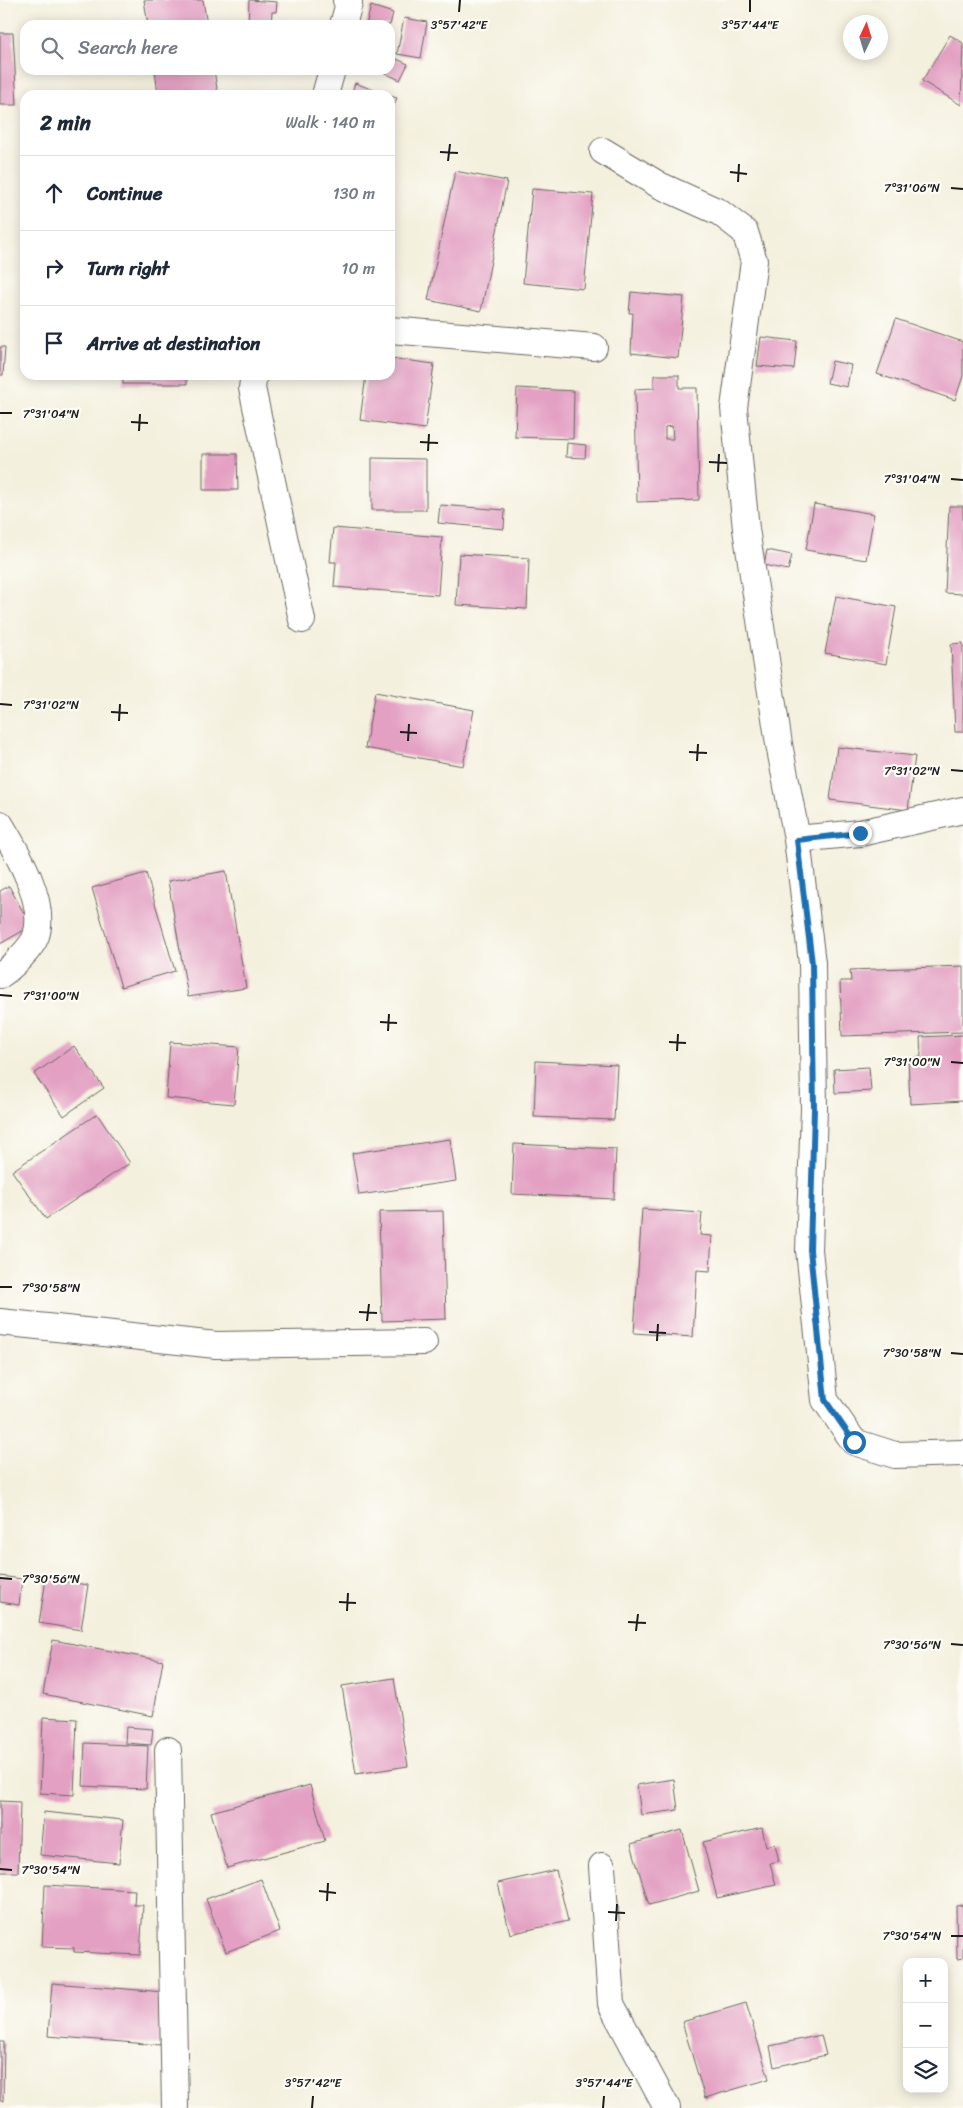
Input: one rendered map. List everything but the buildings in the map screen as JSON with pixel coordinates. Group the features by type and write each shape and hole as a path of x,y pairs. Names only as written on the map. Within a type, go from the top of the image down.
{"street":[{"path":"344,20 349,3 346,0"},
{"path":"326,90 331,75"},
{"path":"603,150 660,185 719,212 745,232 754,261 734,408 746,529 779,744 797,840 812,963 814,1109 810,1250 825,1400 854,1442 895,1455 963,1453"},
{"path":"395,330 594,347"},
{"path":"253,380 252,388 302,620"},
{"path":"797,840 860,833 963,810"},
{"path":"0,824 14,846 33,889 38,922 36,937 13,966 0,976"},
{"path":"0,1322 216,1345 424,1342"},
{"path":"168,1750 175,2108"},
{"path":"602,1866 611,2004 667,2108"}],"route":[{"path":"854,1442 825,1400 810,1250 814,1109 812,963 797,840 860,833"}]}
